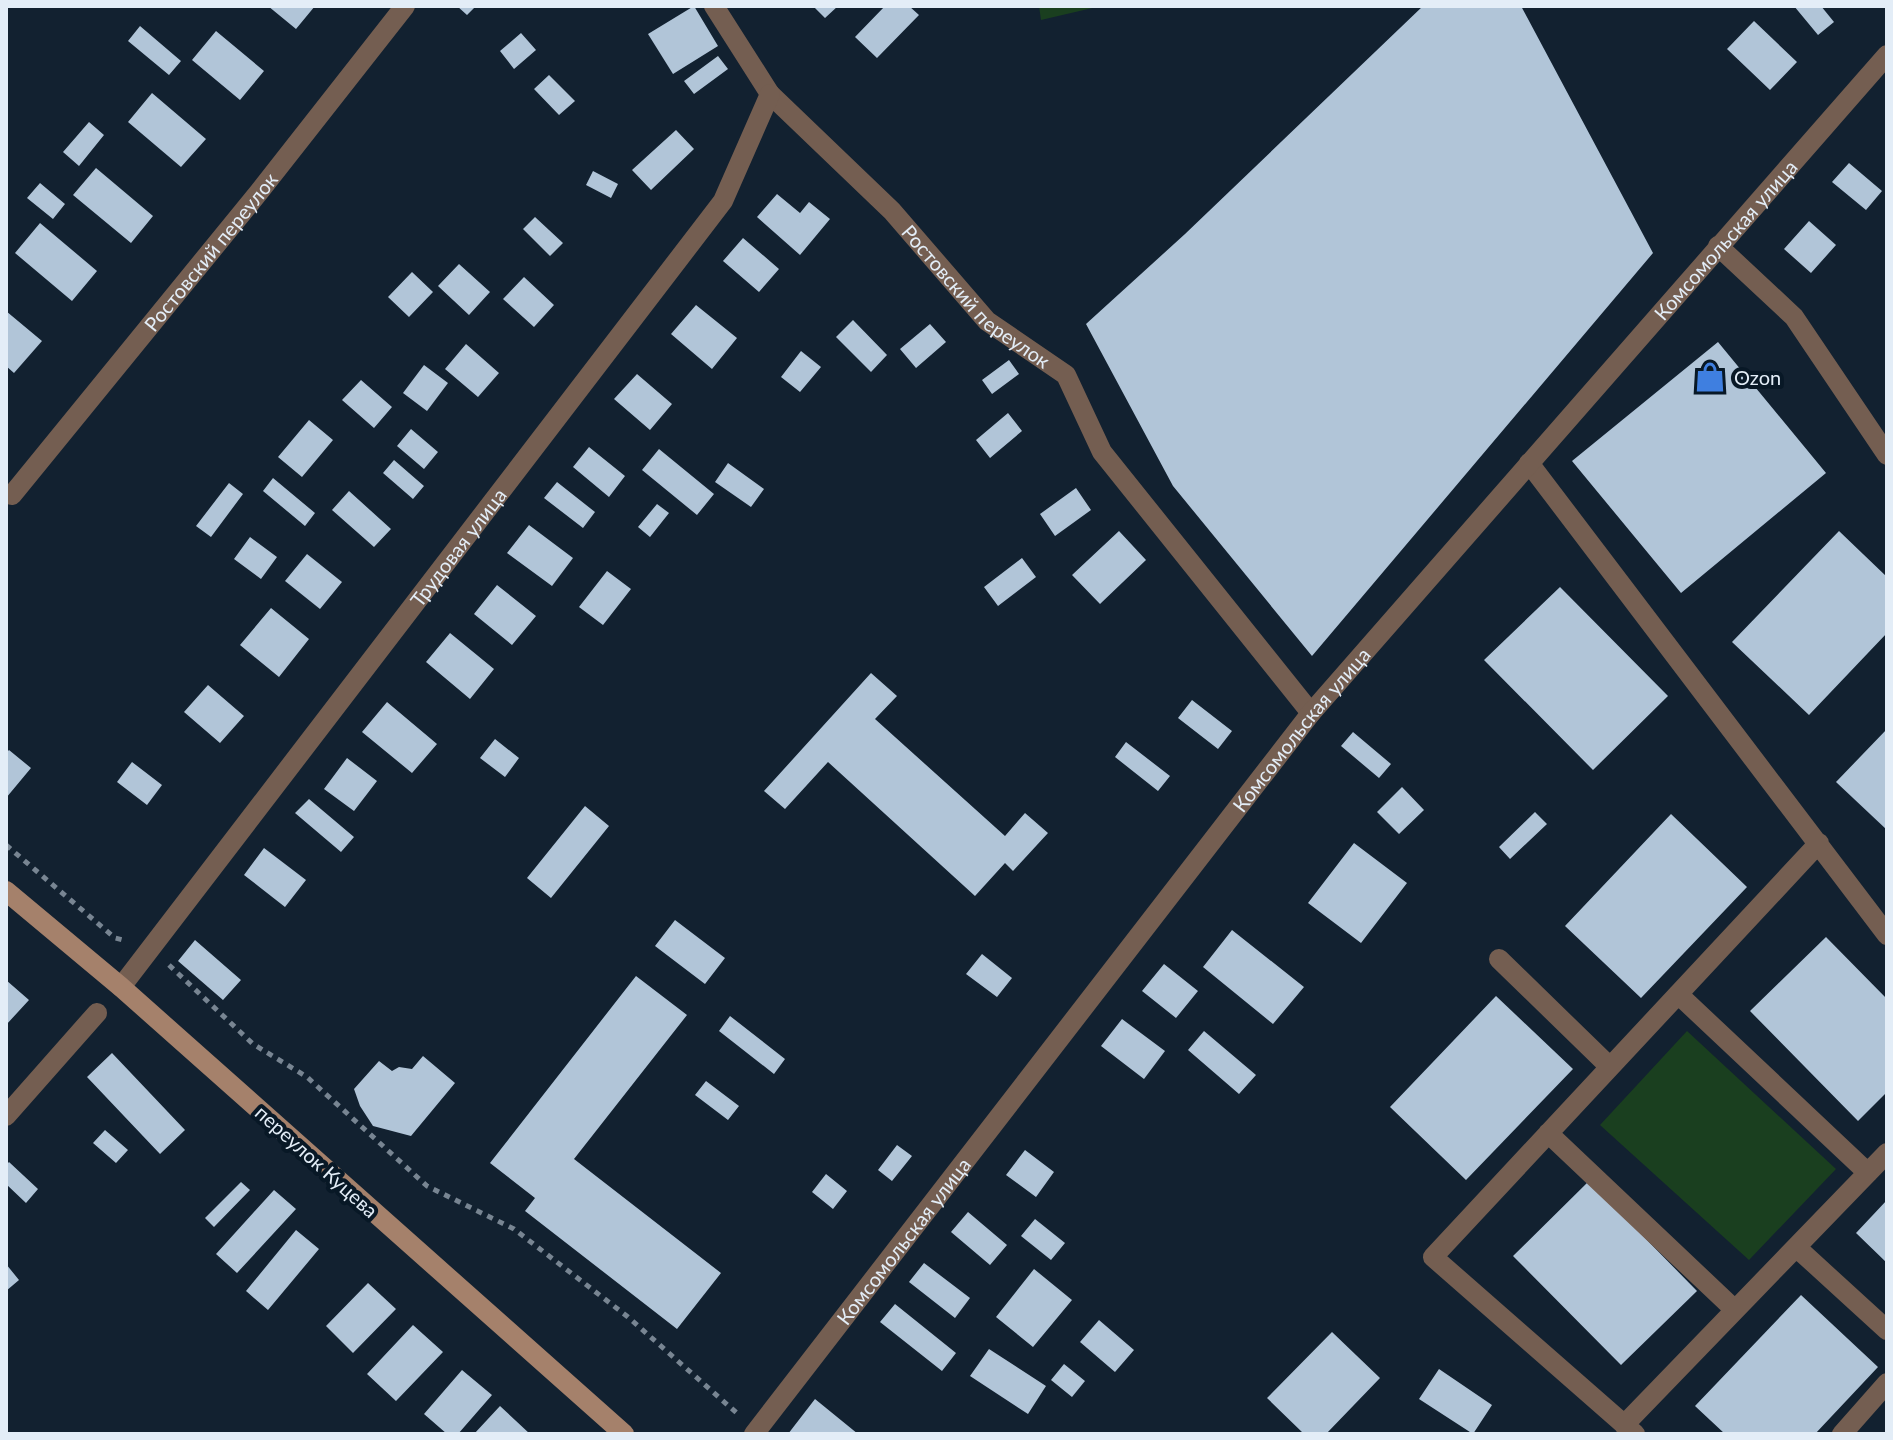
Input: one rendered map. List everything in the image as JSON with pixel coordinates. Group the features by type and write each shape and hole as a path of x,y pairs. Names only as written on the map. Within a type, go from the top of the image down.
{"street":[{"name":"Ростовский переулок","path":"12,495 249,204 405,6"},
{"name":"Ростовский переулок","path":"714,6 770,94 892,211 987,321 1066,375 1102,452 1311,713"},
{"name":"Комсомольская улица","path":"755,1432 1311,713 1887,55"},
{"name":"Трудовая улица","path":"121,987 723,201 770,94"},
{"path":"1718,246 1794,317 1887,455"},
{"path":"1529,463 1887,935"},
{"path":"1819,843 1433,1257 1630,1429 1735,1310 1887,1153"},
{"name":"переулок Куцева","path":"6,891 121,987 624,1434"},
{"path":"1499,959 1610,1067"},
{"path":"1678,994 1868,1173"},
{"path":"6,1116 97,1013"},
{"path":"1548,1133 1735,1310"},
{"path":"1796,1247 1887,1330"},
{"path":"1842,1434 1887,1383"}],"path":[{"path":"6,845 115,938 151,948 253,1044 307,1077 427,1186 514,1229 628,1317 755,1432"}],"green space":[{"path":"1039,6 1101,6 1041,20"},
{"path":"1687,1031 1836,1169 1749,1260 1600,1125"}],"building":[{"path":"268,6 315,6 296,29"},
{"path":"457,6 476,6 467,15"},
{"path":"694,6 718,46 673,74 648,34"},
{"path":"813,6 838,6 825,18"},
{"path":"885,6 909,6 919,15 877,58 855,37"},
{"path":"1423,6 1521,6 1653,253 1312,656 1173,486 1086,324 1185,234"},
{"path":"1794,6 1821,6 1834,22 1818,35"},
{"path":"1754,21 1797,62 1770,90 1727,49"},
{"path":"140,26 181,61 169,75 128,41"},
{"path":"216,31 264,71 240,100 192,60"},
{"path":"521,33 536,50 514,69 500,51"},
{"path":"718,56 728,69 694,94 684,81"},
{"path":"549,75 575,101 559,115 534,89"},
{"path":"152,93 206,139 181,167 128,122"},
{"path":"89,122 104,135 79,166 63,152"},
{"path":"676,130 694,149 651,190 632,170"},
{"path":"1849,163 1882,191 1866,210 1832,182"},
{"path":"96,168 153,216 131,243 73,195"},
{"path":"593,171 618,184 611,198 586,185"},
{"path":"40,183 65,204 53,219 27,198"},
{"path":"777,194 800,213 809,202 830,219 800,255 757,217"},
{"path":"535,217 563,243 550,256 523,229"},
{"path":"1809,221 1836,245 1811,273 1784,249"},
{"path":"40,223 97,271 72,301 15,253"},
{"path":"743,238 779,269 759,292 723,261"},
{"path":"459,264 490,292 469,315 438,286"},
{"path":"412,272 433,292 409,317 388,297"},
{"path":"524,277 554,305 534,327 503,299"},
{"path":"696,305 737,338 712,369 671,334"},
{"path":"6,311 42,341 14,373 6,366"},
{"path":"853,320 887,355 871,372 836,337"},
{"path":"930,324 946,342 916,368 900,349"},
{"path":"1718,342 1826,473 1681,593 1572,461"},
{"path":"466,344 499,373 478,397 445,369"},
{"path":"801,351 821,367 800,392 781,377"},
{"path":"1009,360 1019,374 992,394 982,380"},
{"path":"424,365 448,383 427,411 403,393"},
{"path":"637,374 672,404 650,430 614,399"},
{"path":"361,380 392,407 374,428 342,400"},
{"path":"1008,413 1022,431 990,458 976,440"},
{"path":"309,420 333,440 302,477 278,457"},
{"path":"411,429 438,452 424,469 397,446"},
{"path":"589,447 625,476 609,497 573,467"},
{"path":"659,449 714,494 697,515 642,470"},
{"path":"394,460 424,486 413,499 383,473"},
{"path":"728,463 764,489 751,507 715,482"},
{"path":"273,478 315,513 305,526 263,491"},
{"path":"557,482 595,512 583,528 544,498"},
{"path":"229,483 243,494 211,537 196,526"},
{"path":"1076,488 1091,510 1055,536 1040,514"},
{"path":"349,491 391,529 374,547 332,510"},
{"path":"657,504 669,513 650,537 638,527"},
{"path":"529,525 573,558 552,586 507,553"},
{"path":"1119,531 1146,560 1100,604 1072,575"},
{"path":"1839,531 1887,577 1887,633 1809,715 1732,642"},
{"path":"250,537 277,557 261,579 234,559"},
{"path":"307,554 342,582 320,609 285,581"},
{"path":"1022,558 1036,577 998,606 984,587"},
{"path":"607,571 631,589 603,625 579,607"},
{"path":"497,585 536,616 512,645 474,614"},
{"path":"1560,587 1668,696 1593,770 1484,660"},
{"path":"271,608 309,639 279,677 240,645"},
{"path":"450,633 494,669 470,699 426,662"},
{"path":"871,673 897,696 875,719 1005,836 1025,813 1048,833 1013,871 1005,863 975,896 828,762 785,809 764,791"},
{"path":"208,685 244,716 220,743 184,712"},
{"path":"1192,700 1232,731 1218,749 1178,718"},
{"path":"387,702 437,744 412,773 362,732"},
{"path":"1887,729 1887,830 1836,782"},
{"path":"1353,732 1391,764 1379,778 1341,746"},
{"path":"495,739 519,758 505,777 480,758"},
{"path":"1126,742 1170,776 1158,791 1115,757"},
{"path":"9,750 31,768 6,798 6,753"},
{"path":"347,758 377,781 354,811 324,789"},
{"path":"132,762 162,785 147,805 117,782"},
{"path":"1402,787 1424,810 1399,834 1377,812"},
{"path":"309,799 354,837 341,852 295,813"},
{"path":"585,806 609,826 551,898 527,878"},
{"path":"1535,812 1547,824 1510,859 1499,847"},
{"path":"1671,814 1747,887 1641,998 1565,926"},
{"path":"1354,843 1407,883 1361,943 1308,903"},
{"path":"264,848 306,880 285,907 244,875"},
{"path":"675,920 725,958 705,984 655,946"},
{"path":"1232,930 1304,987 1273,1024 1203,967"},
{"path":"1826,937 1887,999 1887,1092 1858,1121 1750,1011"},
{"path":"195,940 241,980 223,1000 178,961"},
{"path":"982,954 1012,978 997,997 966,974"},
{"path":"1164,964 1198,991 1176,1018 1142,991"},
{"path":"636,976 687,1015 574,1159 721,1273 677,1329 525,1211 535,1198 490,1163"},
{"path":"6,980 29,1000 6,1025"},
{"path":"1496,996 1573,1069 1466,1180 1390,1107"},
{"path":"730,1016 785,1059 774,1074 719,1031"},
{"path":"1122,1019 1165,1051 1144,1079 1101,1046"},
{"path":"1204,1031 1256,1075 1239,1094 1188,1050"},
{"path":"112,1053 185,1130 160,1154 87,1077"},
{"path":"423,1056 455,1083 411,1136 373,1126 360,1106 354,1089 379,1061 392,1071 399,1067 412,1069"},
{"path":"706,1081 739,1106 728,1120 695,1095"},
{"path":"105,1130 128,1150 116,1163 93,1143"},
{"path":"897,1145 912,1156 892,1181 878,1170"},
{"path":"1025,1150 1054,1172 1036,1197 1006,1175"},
{"path":"9,1162 38,1189 26,1203 6,1184 6,1165"},
{"path":"826,1174 847,1191 833,1209 812,1192"},
{"path":"1589,1181 1697,1291 1621,1365 1513,1256"},
{"path":"241,1182 250,1190 214,1227 205,1218"},
{"path":"274,1190 296,1209 237,1273 216,1254"},
{"path":"1887,1200 1887,1263 1856,1233"},
{"path":"968,1212 1007,1245 990,1265 951,1232"},
{"path":"1035,1219 1065,1243 1051,1260 1021,1236"},
{"path":"296,1230 319,1249 268,1310 246,1291"},
{"path":"924,1263 970,1298 955,1318 909,1282"},
{"path":"6,1264 19,1280 6,1291"},
{"path":"1034,1269 1072,1300 1033,1347 996,1317"},
{"path":"368,1283 396,1309 353,1353 326,1326"},
{"path":"1801,1295 1878,1367 1815,1434 1725,1434 1695,1406"},
{"path":"895,1304 956,1353 942,1371 880,1322"},
{"path":"1099,1320 1134,1350 1115,1372 1080,1342"},
{"path":"413,1325 443,1352 396,1401 367,1374"},
{"path":"1332,1332 1380,1378 1326,1434 1304,1434 1267,1398"},
{"path":"989,1349 1046,1386 1028,1414 970,1376"},
{"path":"1064,1364 1085,1381 1072,1397 1051,1380"},
{"path":"1439,1369 1492,1405 1473,1434 1419,1399"},
{"path":"462,1370 492,1395 458,1434 447,1434 424,1414"},
{"path":"815,1399 858,1434 788,1434"},
{"path":"500,1406 530,1434 474,1434"}],"place":[{"name":"Ozon","path":"1710,377"}]}
